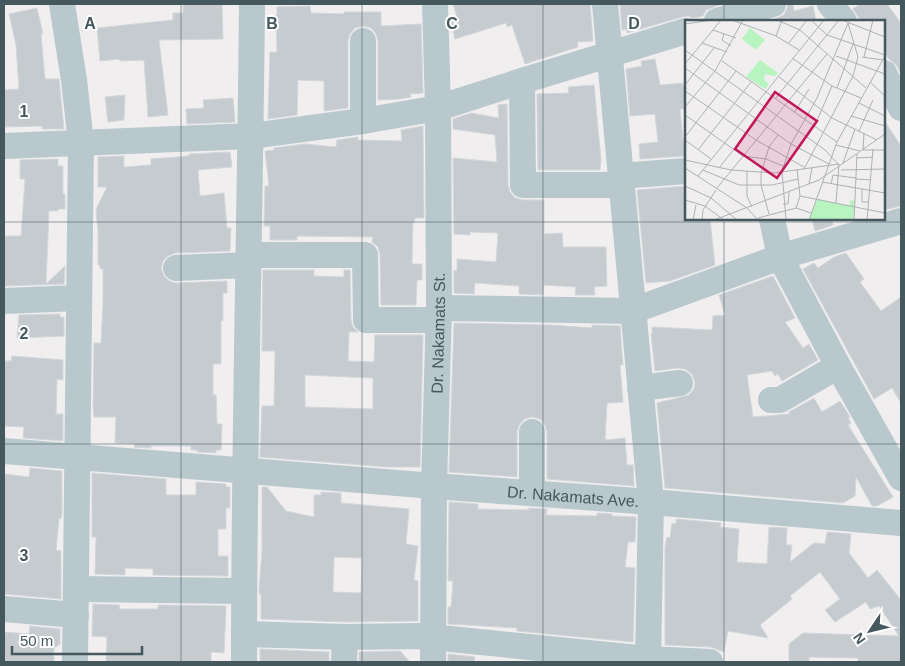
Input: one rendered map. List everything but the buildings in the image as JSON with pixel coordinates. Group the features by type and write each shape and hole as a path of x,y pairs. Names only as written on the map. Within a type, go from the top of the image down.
{"street":[{"path":"62,4 74,80 81,143 75,662"},
{"path":"244,662 244,471 252,4"},
{"name":"Dr. Nakamats St.","path":"434,650 434,486 439,314 436,4"},
{"path":"605,4 651,502 648,661"},
{"path":"726,16 773,4"},
{"path":"830,4 843,20"},
{"path":"4,146 251,136 363,121 438,108 685,31"},
{"path":"363,41 363,121"},
{"path":"522,81 523,185 621,180 685,171"},
{"path":"772,220 780,257 901,478"},
{"path":"176,268 249,260 365,255 366,320 439,314 632,311 780,257 901,221"},
{"path":"4,301 79,298"},
{"path":"771,400 780,400 838,366"},
{"path":"640,388 680,383"},
{"path":"532,432 532,493"},
{"name":"Dr. Nakamats Ave.","path":"4,451 901,523"},
{"path":"76,589 244,591"},
{"path":"4,609 76,615"},
{"path":"244,634 345,637 421,636 434,650 648,661 710,662"},
{"path":"344,662 345,637"}]}
